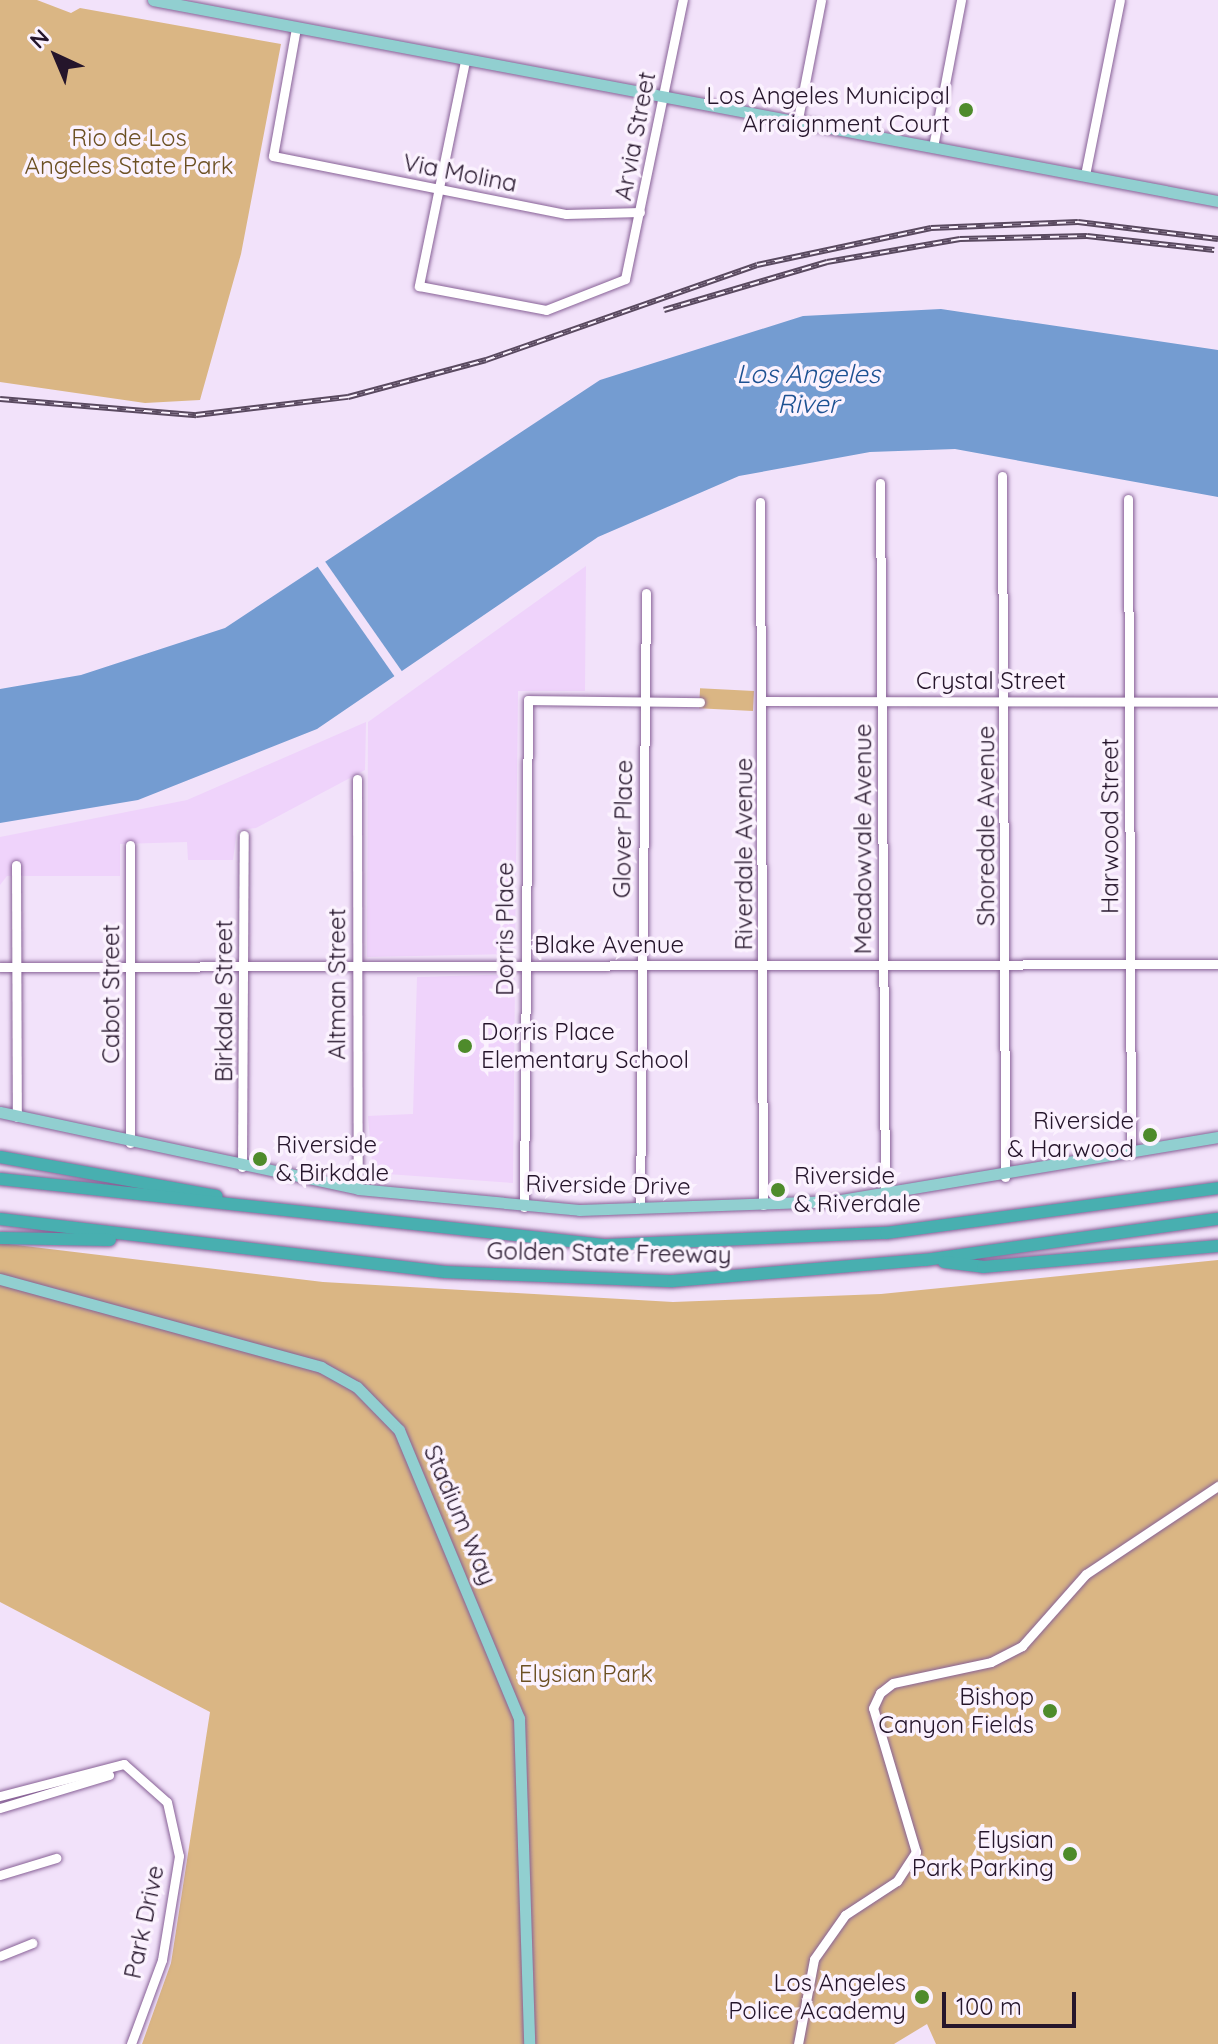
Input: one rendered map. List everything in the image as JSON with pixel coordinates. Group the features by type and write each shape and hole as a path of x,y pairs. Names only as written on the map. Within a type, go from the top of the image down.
{"highway":[{"path":"0,1157 274,1209"},
{"name":"Golden State Freeway","path":"0,1179 606,1245 704,1244 886,1233 1216,1188"},
{"name":"Golden State Freeway","path":"0,1219 157,1240 551,1279 673,1281 925,1260 1218,1219"},
{"path":"0,1238 157,1240"},
{"path":"925,1260 983,1267 1214,1246"}],"main road":[{"path":"153,0 199,4 296,28 662,100 1218,201"},
{"name":"Riverside Drive","path":"0,1112 130,1143 358,1189 524,1207 763,1205 885,1196 1218,1137"},
{"name":"Stadium Way","path":"0,1279 321,1367 357,1387 399,1430 519,1718 529,2044"}],"street":[{"name":"Arvia Street","path":"439,189 419,286 546,310 625,279 683,0"},
{"path":"797,124 821,0"},
{"path":"933,147 961,0"},
{"path":"1085,175 1120,0"},
{"name":"Via Molina","path":"296,28 273,156 566,214 640,212"},
{"path":"439,189 465,61"},
{"name":"Shoredale Avenue","path":"1002,476 1005,1177"},
{"name":"Meadowvale Avenue","path":"880,483 884,700 885,1196"},
{"name":"Harwood Street","path":"1128,499 1131,1152"},
{"name":"Riverdale Avenue","path":"760,502 764,701 763,1205"},
{"name":"Glover Place","path":"640,1208 646,593"},
{"name":"Dorris Place","path":"524,1207 528,700 645,701"},
{"path":"645,701 700,702"},
{"name":"Crystal Street","path":"764,701 1218,702"},
{"name":"Altman Street","path":"357,779 358,1189"},
{"name":"Birkdale Street","path":"242,1167 244,835"},
{"name":"Cabot Street","path":"130,845 130,1143"},
{"path":"16,865 19,967 17,1117"},
{"name":"Blake Avenue","path":"0,967 1218,964"},
{"path":"798,2044 814,1959 845,1915 897,1881 916,1852 873,1708 880,1693 893,1683 991,1662 1022,1646 1086,1574 1218,1486"},
{"name":"Park Drive","path":"0,1796 124,1764 167,1802 179,1856 162,1960 131,2044"},
{"path":"0,1808 109,1775"},
{"path":"0,1875 56,1858"},
{"path":"0,1956 33,1943"}],"shaded area":[{"path":"586,566 585,691 518,691 515,954 367,957 368,722"},
{"path":"366,722 365,770 256,828 237,830 233,860 188,860 187,842 120,844 120,876 7,876 0,885 0,837 187,800"},
{"name":"Dorris Place Elementary School","path":"515,974 513,1183 373,1173 368,1116 413,1114 417,977"}],"green space":[{"name":"Rio de Los Angeles State Park","path":"0,0 37,0 71,13 80,8 281,44 241,254 200,400 145,403 0,382"},
{"path":"700,688 754,691 753,711 699,708"},
{"name":"Elysian Park","path":"0,1243 323,1282 673,1302 881,1294 1218,1260 1218,2044 936,2044 927,2024 894,2044 142,2044 171,1963 210,1712 0,1602"}],"water":[{"name":"Los Angeles River","path":"941,309 1218,350 1218,497 955,449 870,452 739,476 598,537 317,729 138,800 0,823 0,689 81,675 225,628 600,380 803,316"}],"pier":[{"path":"324,560 407,678 399,683 317,565"}],"railway":[{"path":"0,399 196,415 348,397 486,360 757,265 931,228 1078,222 1218,239"},
{"path":"664,310 827,262 960,239 1087,236 1214,250"}],"place":[{"name":"Los Angeles Municipal Arraignment Court","path":"966,110"},
{"name":"Dorris Place Elementary School","path":"465,1046"},
{"name":"Riverside & Harwood","path":"1150,1135"},
{"name":"Riverside & Birkdale","path":"260,1159"},
{"name":"Riverside & Riverdale","path":"778,1190"},
{"name":"Bishop Canyon Fields","path":"1050,1711"},
{"name":"Elysian Park Parking","path":"1070,1854"},
{"name":"Los Angeles Police Academy","path":"922,1997"}]}
